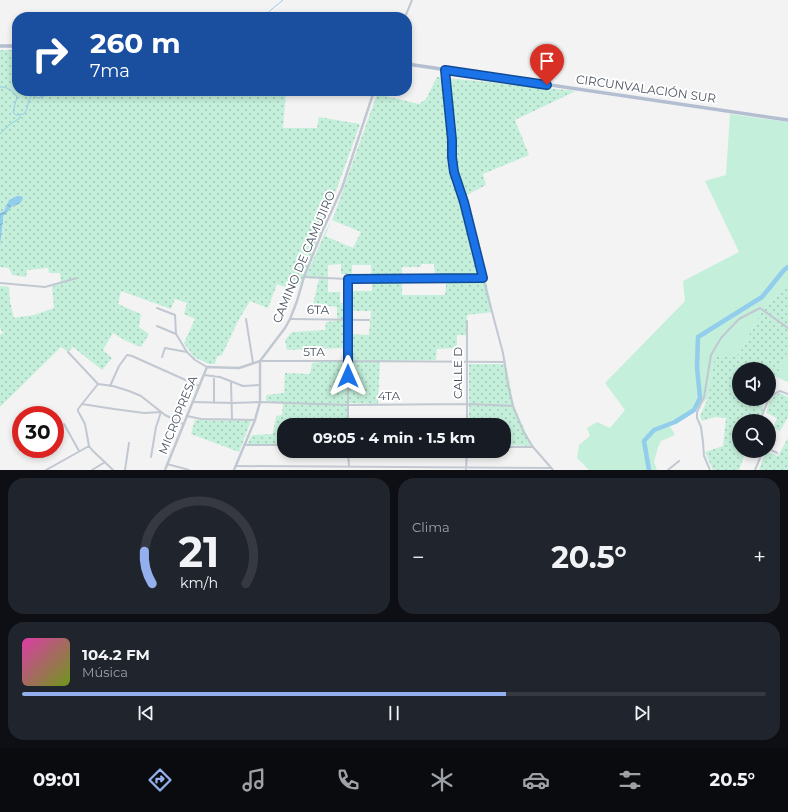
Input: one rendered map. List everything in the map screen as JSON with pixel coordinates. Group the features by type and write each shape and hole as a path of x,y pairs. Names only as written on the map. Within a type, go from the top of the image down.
{"main road":[{"path":"0,46 12,46"},
{"name":"CIRCUNVALACIÓN SUR","path":"412,65 788,120"}],"street":[{"path":"407,12 412,0"},
{"path":"445,70 454,172 464,202 505,362 513,406 523,431 533,447 552,469"},
{"name":"CAMINO DE CAMUJIRO","path":"260,361 290,319 304,277 342,188 372,96"},
{"path":"304,277 348,279 483,278"},
{"path":"0,284 45,287 77,278"},
{"path":"348,279 348,418"},
{"path":"157,308 175,315 176,334 186,352 195,360 207,367"},
{"path":"710,470 704,456 704,442 701,427 697,418 697,412 704,398 711,354 721,338 739,319 760,308 788,328"},
{"path":"246,319 253,364"},
{"name":"6TA","path":"290,319 369,320"},
{"name":"CALLE D","path":"467,321 467,418"},
{"path":"157,326 176,334"},
{"path":"162,357 165,348 186,352"},
{"path":"68,352 98,384 129,391 141,396 165,415 183,424"},
{"path":"110,386 119,366 127,355 199,386"},
{"path":"234,470 260,402 260,361"},
{"name":"5TA","path":"207,367 239,368 260,361 505,362"},
{"name":"MICROPRESA","path":"165,470 207,367"},
{"path":"204,375 220,377 243,386 260,385"},
{"path":"214,376 214,403"},
{"path":"231,382 232,419"},
{"path":"98,384 78,411 85,424 89,446 114,470"},
{"path":"763,414 769,399 774,394 780,391 788,394"},
{"name":"4TA","path":"192,402 260,402 348,405 467,404 513,406"},
{"path":"82,404 144,413 161,412"},
{"path":"151,457 156,427 161,412"},
{"path":"187,416 201,419 254,420"},
{"path":"64,424 79,452"},
{"path":"125,470 129,443"},
{"path":"244,445 277,445"},
{"path":"46,470 51,469 89,446"},
{"path":"511,446 533,447"},
{"path":"348,458 349,467"},
{"path":"466,469 467,458"},
{"path":"755,470 760,458"},
{"path":"668,470 679,461"},
{"path":"92,470 105,462"},
{"path":"167,464 189,470"},
{"path":"235,466 552,469"},
{"path":"315,470 316,466"}],"green space":[{"path":"0,50 12,50 12,96 286,96 283,128 317,128 319,117 360,124 327,216 300,285 289,280 285,287 277,284 268,308 250,301 238,321 222,355 217,357 215,364 209,364 194,357 184,343 195,319 184,314 187,303 175,299 171,309 121,291 118,304 141,314 139,327 149,334 141,347 126,341 113,333 103,350 112,358 102,370 73,347 68,352 61,347 0,407 0,335 3,333 0,328 0,286 9,287 10,301 14,318 34,315 54,308 52,287 61,282 60,273 49,273 48,268 27,270 26,277 12,275 9,268 0,267 0,246 3,216 12,206 9,200 4,211 0,213"},
{"path":"437,77 576,91 515,120 529,155 483,174 486,185 467,195 493,312 467,315 467,335 457,335 457,348 437,349 436,360 380,361 378,404 348,403 348,418 277,418 277,444 247,444 252,435 273,434 276,416 282,415 283,403 266,401 266,395 284,393 285,373 310,374 312,363 348,362 347,348 287,350 285,340 292,332 325,330 326,322 337,321 337,307 313,304 319,279 305,278 324,235 333,218 376,96 385,96 419,104 426,99","holes":["332,220 361,232 353,248 325,236","341,264 341,274 352,274 352,265 371,265 372,291 350,291 349,302 340,303 340,292 328,292 328,265","421,264 434,264 435,277 447,277 445,295 402,295 402,267 421,267","349,311 371,311 369,335 349,334"]},
{"path":"730,114 788,122 788,282 761,313 739,354 715,357 708,398 694,411 668,423 675,435 661,441 654,462 657,470 589,470 577,458 579,445 590,436 587,428 597,422 610,428 625,410 605,383 685,301 683,281 739,252 705,181 726,175"},
{"path":"788,282 788,351 776,377 776,362 732,362 732,406 763,406 763,410 762,414 732,414 732,458 743,458 739,470 713,470 705,452 723,446 726,418 715,417 702,421 700,416 708,398 715,356 739,354 761,313"},
{"path":"788,351 788,382 776,377"},
{"path":"469,364 506,364 514,406 532,446 511,445 511,418 469,418"},
{"path":"780,393 788,397 788,417 780,431 776,429 776,414 766,413 768,406 776,406 777,395"},
{"path":"195,420 251,421 239,452 191,434"},
{"path":"788,438 788,470 759,470 763,458 776,458 776,455 778,456"}],"water":[{"path":"17,196 21,196 23,198 21,202 12,206 3,216 0,246 0,213 4,211 9,200"}],"waterway":[{"path":"269,12 283,0"},
{"path":"0,87 5,87 12,91"},
{"path":"16,96 13,112 16,115 24,114 31,96"},
{"path":"34,96 38,98 44,96"},
{"path":"0,134 9,125 20,118 20,116"},
{"path":"649,470 644,441 654,430 675,422 694,410 700,398 697,367 698,337 762,297 788,267"}],"route":[{"path":"348,376 348,279 483,278 464,202 454,172 445,70 547,85"}]}
